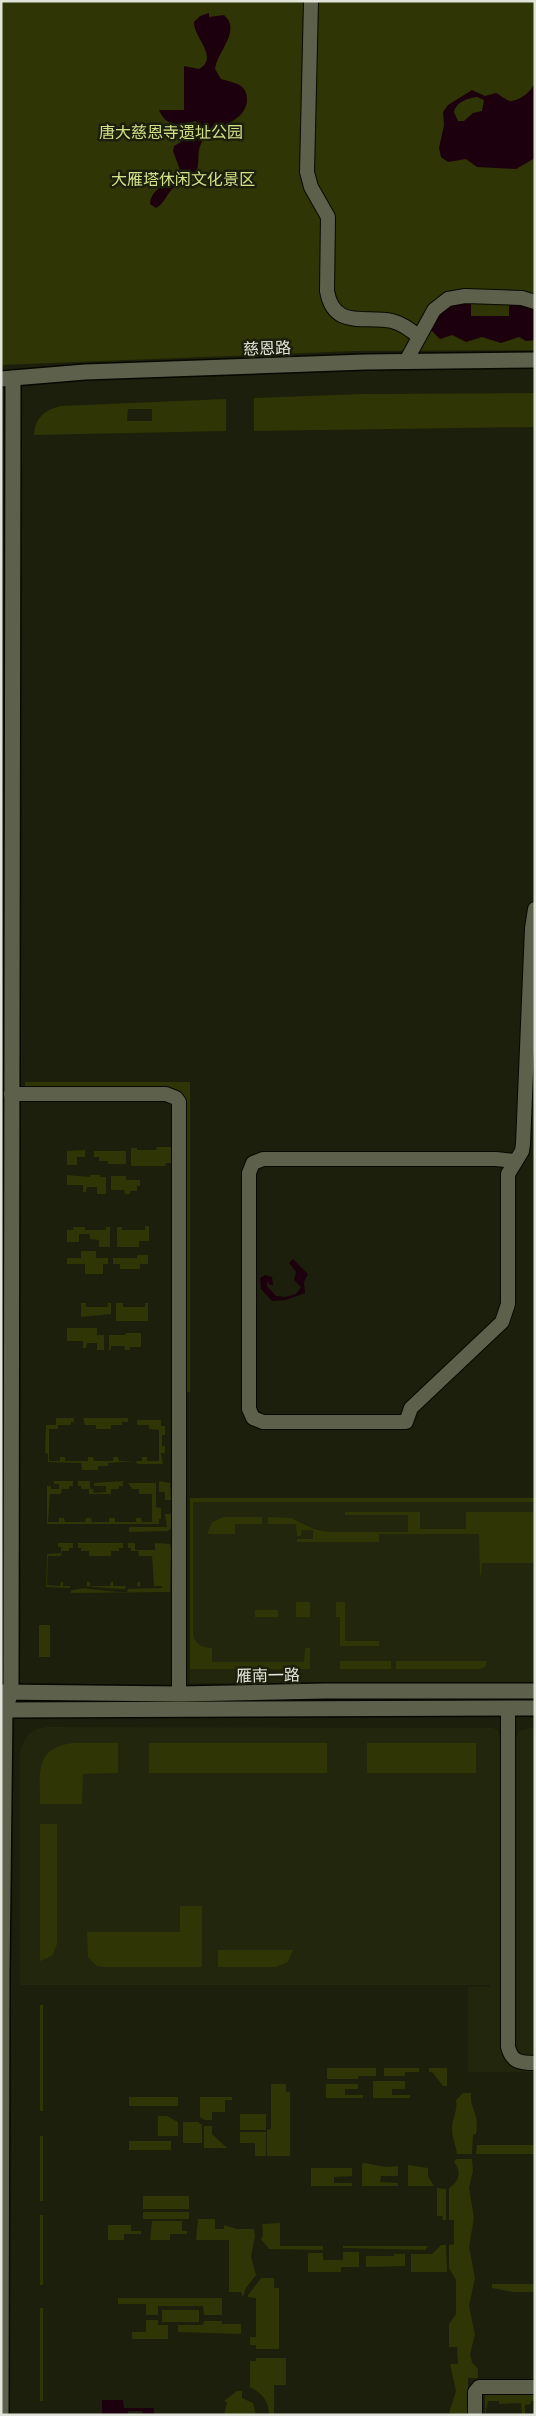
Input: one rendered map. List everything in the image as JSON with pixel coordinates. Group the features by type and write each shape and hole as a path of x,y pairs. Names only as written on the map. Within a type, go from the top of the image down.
{"street":[{"path":"311,1 307,172 312,187 328,217 327,291 329,301 334,310 343,316 390,320 404,326 419,337"},
{"path":"406,361 434,310 448,299 465,296 522,298 535,302"},
{"name":"慈恩路","path":"7,378 85,372 406,361 535,360"},
{"path":"1,2415 3,1710 6,1692 11,1094 6,986 7,378"},
{"path":"514,1161 496,1159 263,1159 253,1163 250,1172 250,1409 253,1418 263,1422 406,1422 412,1408 498,1326 505,1316 508,1304 508,1177 514,1161 523,1146 530,1089 532,925 535,909"},
{"path":"11,1094 166,1094 176,1098 179,1102 178,1694"},
{"name":"雁南一路","path":"6,1692 178,1694 325,1691 535,1691"},
{"path":"508,1708 508,2047 514,2060 520,2063 535,2063"},
{"name":"雁南一路","path":"3,1710 535,1708"},
{"path":"476,2415 476,2392 478,2388 535,2387"}],"shaded area":[{"path":"209,13 209,17 224,15 229,21 230,34 215,69 221,79 239,85 245,91 247,101 245,109 241,115 208,134 200,148 198,166 193,177 173,188 156,208 150,204 154,193 177,175 180,170 173,151 174,146 195,134 199,127 196,121 179,124 170,123 162,116 159,110 184,110 184,66 199,69 205,64 207,59 194,22 200,16"},
{"path":"535,82 535,158 516,169 477,167 466,159 448,162 441,157 439,148 444,125 443,112 448,105 472,90 485,96 496,93 510,101 514,101 525,95","holes":["477,97 484,100 482,111 473,113 464,121 458,121 454,112 460,103"]},
{"path":"464,303 471,303 471,316 509,316 509,304 532,307 535,310 535,340 526,341 519,337 501,343 482,337 466,342 452,335 440,339 431,330 436,318 443,310"},
{"path":"1,441 2,447 1,1661"},
{"path":"293,1259 308,1274 304,1282 305,1293 286,1300 272,1301 261,1289 260,1278 265,1275 272,1277 273,1285 270,1285 267,1281 267,1286 276,1296 285,1297 296,1294 301,1287 294,1280 296,1272 289,1263"},
{"path":"190,1498 535,1498 535,1683 190,1683"},
{"path":"47,1727 494,1728 498,1731 501,1740 501,2048 503,2057 515,2069 535,2072 468,2072 468,1987 490,1987 490,1985 20,1985 20,1753 28,1735 36,1729"},
{"path":"535,1727 535,2054 522,2054 517,2052 515,2047 515,1740 519,1731"},
{"path":"102,2400 123,2400 124,2408 154,2408 154,2415 143,2415 142,2411 128,2411 128,2415 102,2415"}],"green space":[{"name":"大雁塔休闲文化景区","path":"1,1 535,1 535,350 356,351 1,365"},
{"path":"535,393 535,427 254,431 254,398 363,394"},
{"path":"226,399 226,431 34,435 38,419 45,412 61,406","holes":["128,409 152,409 152,421 127,421"]},
{"path":"25,1082 190,1082 190,1392 186,1392 185,1100 174,1089 166,1087 25,1087"},
{"path":"157,1147 171,1147 171,1163 166,1163 165,1166 131,1166 131,1148 137,1148 137,1150 156,1150"},
{"path":"85,1150 85,1157 77,1157 77,1165 67,1165 67,1151"},
{"path":"94,1151 126,1151 126,1164 108,1164 108,1161 99,1161 99,1157 94,1157"},
{"path":"67,1175 90,1177 90,1175 100,1175 100,1177 106,1177 106,1194 97,1194 97,1187 87,1187 86,1192 83,1192 83,1185 67,1185"},
{"path":"111,1176 126,1176 126,1180 140,1180 140,1186 137,1186 137,1191 130,1191 130,1194 125,1194 124,1190 111,1190"},
{"path":"145,1226 149,1226 149,1241 139,1241 139,1247 117,1247 117,1227 122,1227 122,1230 145,1230"},
{"path":"73,1227 85,1227 85,1230 106,1230 106,1227 110,1227 110,1247 99,1247 99,1240 90,1239 90,1234 79,1234 79,1242 67,1242 67,1230 73,1230"},
{"path":"81,1251 96,1251 96,1258 108,1258 108,1264 103,1264 103,1274 85,1274 85,1264 67,1264 67,1258 81,1258"},
{"path":"137,1255 148,1255 148,1264 140,1264 140,1269 120,1269 120,1264 113,1264 113,1258 137,1258"},
{"path":"81,1303 86,1303 86,1307 108,1307 108,1303 111,1303 111,1314 81,1317"},
{"path":"116,1303 123,1303 123,1307 145,1307 145,1303 148,1303 148,1321 116,1321"},
{"path":"67,1328 97,1328 97,1335 104,1335 104,1350 97,1350 97,1343 87,1343 86,1348 83,1348 83,1341 67,1341"},
{"path":"126,1333 141,1333 141,1347 130,1347 130,1350 125,1350 124,1346 111,1346 111,1350 109,1350 109,1335 125,1335"},
{"path":"56,1418 74,1418 74,1422 71,1422 71,1425 58,1425 58,1429 49,1429 49,1461 60,1461 60,1457 65,1457 65,1461 88,1461 88,1457 93,1457 94,1461 113,1461 113,1457 118,1457 119,1461 136,1461 108,1463 108,1466 98,1466 98,1470 82,1470 81,1463 48,1462 48,1454 45,1453 46,1425 56,1425"},
{"path":"83,1418 128,1418 128,1422 122,1422 122,1425 111,1425 111,1429 96,1429 96,1425 85,1425"},
{"path":"137,1420 161,1420 161,1426 165,1426 165,1435 162,1435 162,1446 165,1446 165,1453 161,1453 163,1464 137,1464 136,1461 142,1461 142,1457 147,1457 147,1461 159,1461 159,1430 149,1429 149,1425 137,1425"},
{"path":"54,1481 73,1481 73,1486 69,1486 69,1489 62,1489 61,1494 50,1494 48,1522 59,1522 59,1518 64,1518 65,1522 85,1522 86,1518 91,1518 92,1522 109,1522 109,1518 115,1518 115,1522 136,1522 136,1518 141,1518 142,1522 152,1522 152,1494 139,1494 139,1489 132,1489 128,1483 156,1483 156,1507 161,1508 161,1519 159,1519 159,1524 47,1524 47,1486 51,1486 51,1489 59,1489 59,1484 54,1484"},
{"path":"78,1481 90,1481 90,1489 93,1489 94,1493 106,1492 106,1486 94,1486 94,1483 123,1481 123,1486 119,1486 119,1489 111,1489 111,1494 89,1494 89,1489 81,1489 81,1486 78,1486"},
{"path":"159,1481 170,1483 171,1500 165,1500 165,1492 159,1492"},
{"path":"190,1498 535,1498 535,1502 193,1502 193,1633 197,1642 201,1646 212,1648 212,1662 304,1662 305,1648 310,1648 310,1669 190,1669"},
{"path":"345,1512 420,1512 420,1529 466,1529 466,1512 535,1512 535,1563 482,1563 480,1575 479,1534 379,1534 379,1542 297,1542 297,1539 313,1539 313,1530 302,1530 301,1536 297,1536 296,1524 268,1524 268,1517 291,1518 314,1529 327,1532 408,1532 408,1515 345,1515"},
{"path":"165,1514 171,1514 171,1528 168,1531 129,1532 129,1527 167,1527"},
{"path":"224,1517 262,1517 262,1524 235,1524 235,1534 207,1534 212,1522"},
{"path":"58,1543 73,1543 73,1548 69,1548 69,1551 62,1551 61,1556 48,1556 47,1585 60,1586 61,1582 63,1582 63,1586 70,1586 70,1588 46,1587 47,1554 61,1553 61,1547 58,1547"},
{"path":"78,1543 123,1543 123,1548 119,1548 119,1551 111,1551 111,1556 89,1556 89,1551 81,1551 81,1548 78,1548"},
{"path":"128,1543 135,1543 135,1550 155,1550 155,1543 170,1544 170,1592 71,1593 71,1590 83,1588 127,1592 128,1589 162,1588 162,1586 154,1586 152,1556 139,1556 138,1551 131,1551 131,1548 128,1548"},
{"path":"87,1582 90,1582 90,1586 110,1586 111,1582 113,1582 113,1586 126,1586 125,1589 78,1586 87,1586"},
{"path":"296,1602 310,1602 310,1617 296,1617"},
{"path":"336,1602 345,1602 345,1641 379,1641 379,1646 340,1646 340,1617 336,1617"},
{"path":"255,1610 278,1610 278,1617 255,1617"},
{"path":"39,1625 50,1625 50,1657 39,1657"},
{"path":"340,1661 391,1661 391,1669 340,1669"},
{"path":"396,1661 487,1661 485,1667 480,1669 396,1669"},
{"path":"73,1743 118,1743 118,1773 83,1774 82,1804 40,1804 40,1772 45,1756 51,1750"},
{"path":"149,1743 327,1743 327,1773 149,1773"},
{"path":"367,1743 476,1743 476,1773 367,1773"},
{"path":"40,1824 57,1824 57,1944 52,1956 40,1961"},
{"path":"180,1906 202,1906 202,1967 104,1967 97,1966 88,1957 87,1932 180,1932"},
{"path":"218,1950 293,1950 288,1962 276,1967 218,1967"},
{"path":"40,2005 43,2005 43,2111 40,2111"},
{"path":"327,2068 376,2068 376,2076 359,2076 358,2079 327,2079"},
{"path":"384,2068 419,2068 419,2072 405,2072 405,2076 384,2076"},
{"path":"429,2068 447,2068 447,2086 443,2086 432,2072 429,2072"},
{"path":"373,2081 405,2081 405,2089 392,2089 392,2095 410,2095 410,2098 373,2098"},
{"path":"271,2084 286,2084 286,2092 290,2092 290,2156 267,2156 267,2130 271,2129"},
{"path":"326,2084 358,2084 358,2089 345,2089 345,2095 363,2095 363,2098 326,2098"},
{"path":"463,2093 471,2093 477,2121 476,2134 473,2135 472,2154 457,2154 452,2132 456,2100"},
{"path":"129,2097 178,2097 178,2106 129,2106"},
{"path":"200,2097 232,2097 232,2100 225,2100 225,2112 212,2112 212,2120 205,2120 200,2117"},
{"path":"240,2114 266,2114 266,2130 240,2130"},
{"path":"158,2116 167,2116 178,2122 178,2136 158,2136"},
{"path":"183,2122 198,2122 202,2125 202,2143 183,2143"},
{"path":"204,2126 212,2126 212,2134 227,2148 204,2148"},
{"path":"240,2132 266,2132 266,2156 255,2156 255,2143 240,2143"},
{"path":"40,2136 43,2136 43,2201 40,2201"},
{"path":"129,2141 171,2141 171,2150 129,2150"},
{"path":"477,2145 535,2145 535,2154 476,2154"},
{"path":"456,2159 472,2159 473,2171 469,2188 474,2218 469,2247 475,2278 469,2306 475,2335 470,2354 472,2362 478,2369 478,2378 468,2378 468,2415 449,2413 456,2391 450,2364 458,2364 457,2347 449,2347 449,2324 456,2314 456,2280 449,2268 449,2245 454,2244 454,2220 449,2220 449,2188 457,2180 459,2173 454,2162"},
{"path":"362,2164 386,2167 398,2166 398,2176 381,2176 380,2182 398,2183 398,2186 362,2186"},
{"path":"408,2165 428,2168 428,2176 434,2186 408,2186"},
{"path":"311,2168 352,2168 352,2176 334,2177 334,2183 352,2183 352,2186 311,2186"},
{"path":"437,2188 446,2189 446,2220 443,2220 442,2216 437,2216"},
{"path":"143,2196 189,2196 189,2209 143,2209"},
{"path":"143,2212 189,2212 189,2219 143,2219"},
{"path":"40,2215 43,2215 43,2285 40,2285"},
{"path":"198,2219 215,2219 215,2229 224,2229 224,2225 237,2229 254,2229 255,2236 251,2257 256,2275 246,2288 243,2297 241,2292 229,2292 229,2240 196,2240"},
{"path":"152,2221 182,2221 182,2231 187,2231 187,2234 170,2234 170,2240 150,2240"},
{"path":"280,2223 280,2246 323,2246 323,2250 269,2249 261,2239 263,2235 262,2224"},
{"path":"108,2225 131,2225 131,2231 141,2231 141,2234 124,2234 124,2240 108,2240"},
{"path":"441,2245 446,2245 447,2272 411,2272 411,2254 432,2254"},
{"path":"343,2246 428,2246 425,2250 343,2248"},
{"path":"343,2252 359,2252 359,2267 341,2267 341,2272 308,2272 308,2253 323,2253 323,2260 343,2260"},
{"path":"394,2254 405,2254 405,2266 366,2267 366,2256 394,2256"},
{"path":"261,2278 274,2278 274,2288 279,2288 279,2349 256,2349 256,2345 250,2345 250,2337 256,2337 256,2298 248,2297 248,2295"},
{"path":"492,2284 535,2284 535,2292 513,2292 492,2288"},
{"path":"118,2298 222,2298 222,2315 204,2315 203,2306 158,2306 158,2315 146,2315 146,2304 118,2304"},
{"path":"40,2308 43,2308 43,2401 40,2401"},
{"path":"162,2310 199,2310 199,2322 162,2322"},
{"path":"146,2320 158,2320 158,2325 168,2325 168,2339 132,2339 132,2332 146,2332"},
{"path":"204,2321 222,2321 222,2324 241,2324 241,2334 178,2332 178,2325 203,2325"},
{"path":"256,2358 286,2358 286,2385 274,2385 274,2415 269,2415 268,2406 264,2398 250,2387 250,2361 256,2361"},
{"path":"237,2391 242,2391 242,2398 253,2403 256,2415 224,2415 227,2402 224,2401"},
{"path":"485,2393 535,2393 535,2401 525,2405 525,2415 522,2415 521,2403 499,2404 499,2401 488,2401 485,2415"}],"park label":[{"name":"唐大慈恩寺遗址公园","path":"171,132"}]}
